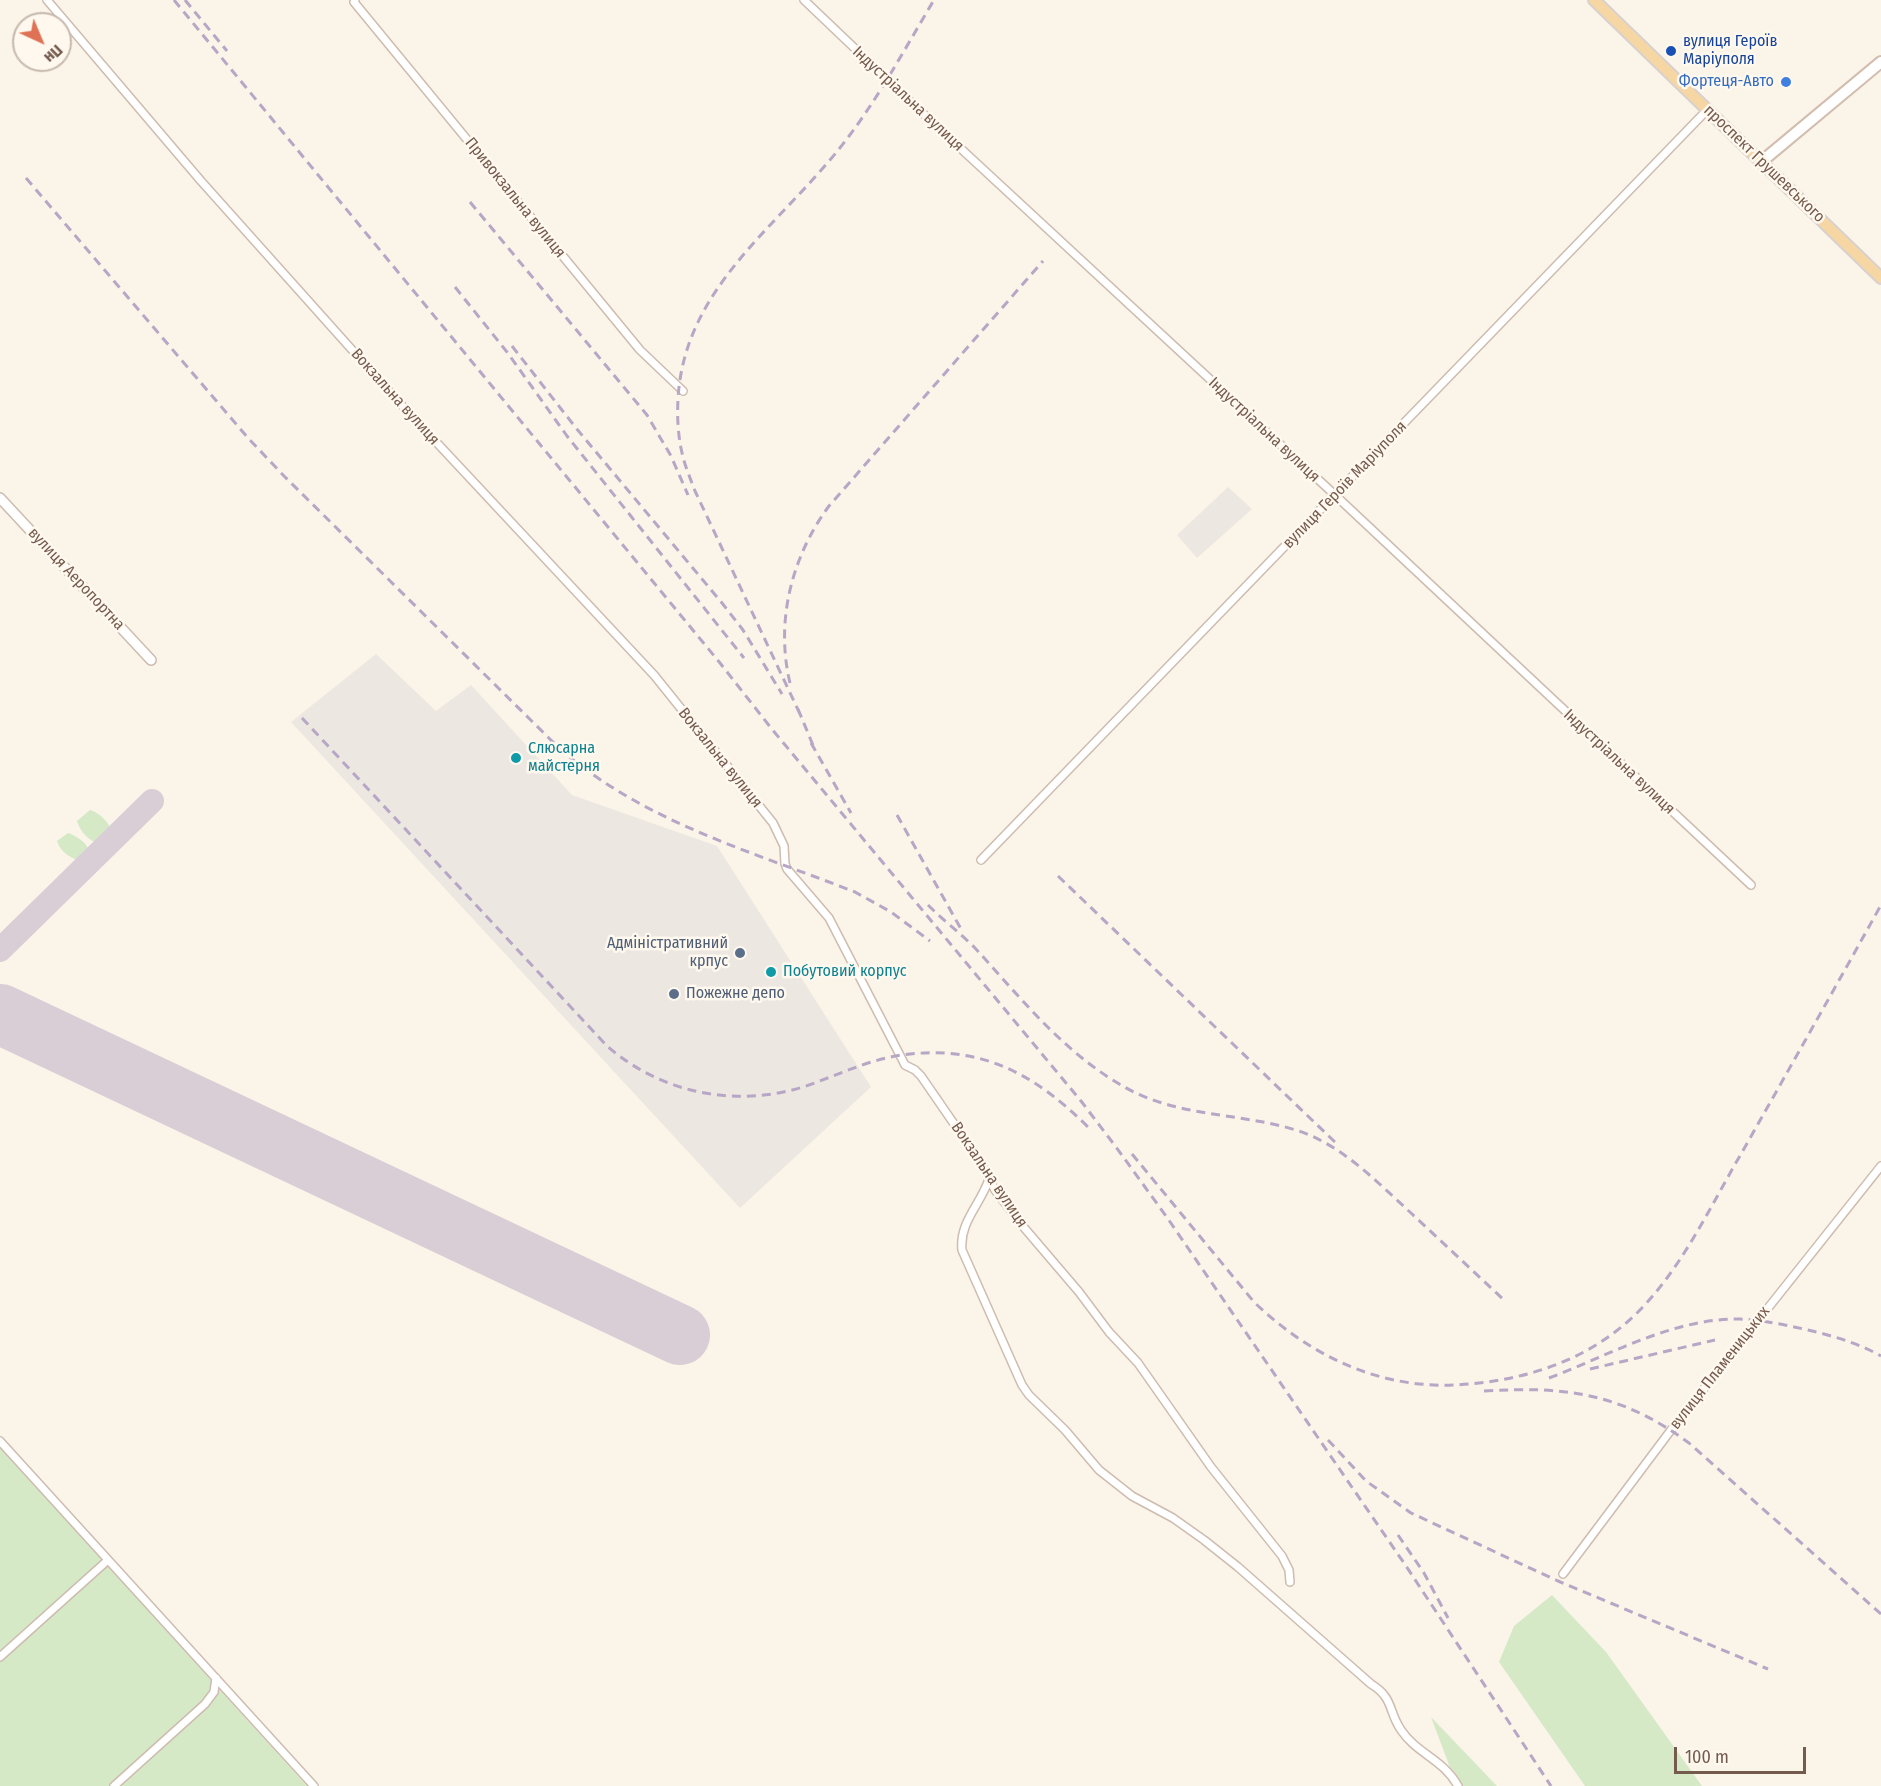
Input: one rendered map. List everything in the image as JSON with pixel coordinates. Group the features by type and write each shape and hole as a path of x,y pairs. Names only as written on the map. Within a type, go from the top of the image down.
{"main road":[{"name":"проспект Грушевського","path":"1594,0 1881,278"},
{"path":"1761,162 1881,62"}],"street":[{"name":"Вокзальна вулиця","path":"47,0 201,181 396,399 654,675 773,823 784,846 784,864 787,870 829,918 905,1065 915,1070 929,1087 1020,1224 1079,1292 1109,1332 1144,1370 1206,1461 1282,1556 1289,1570 1290,1582"},
{"name":"Привокзальна вулиця","path":"355,0 354,2 640,350 683,391"},
{"name":"Індустріальна вулиця","path":"804,0 1751,885"},
{"name":"вулиця Героїв Маріуполя","path":"981,860 1708,109"},
{"name":"вулиця Аеропортна","path":"0,498 151,660"},
{"name":"вулиця Пламеницьких","path":"1563,1574 1678,1421 1881,1166"},
{"path":"989,1179 963,1230 962,1250 1017,1374 1029,1395 1065,1430 1099,1470 1132,1496 1173,1518 1204,1540 1384,1693 1401,1730 1411,1742 1443,1765 1458,1786"},
{"path":"0,1441 314,1786"},
{"path":"0,1657 108,1560"},
{"path":"114,1786 205,1704 214,1692 216,1678"}],"shaded area":[{"path":"1228,487 1252,509 1197,558 1177,535"},
{"path":"376,654 436,711 471,685 572,795 717,846 871,1087 740,1208 291,722"}],"green space":[{"path":"90,810 103,818 112,830 100,844 86,836 77,821"},
{"path":"68,833 81,840 89,849 90,852 86,859 81,862 66,854 57,841"},
{"path":"0,1447 307,1786 0,1786"},
{"path":"1552,1595 1606,1652 1702,1786 1585,1786 1499,1662 1514,1626"},
{"path":"1431,1717 1497,1786 1457,1786"}],"taxiway":[{"path":"0,950 152,801"}],"runway":[{"path":"0,1014 680,1335"}],"railway":[{"path":"174,0 771,728 1081,1101 1166,1216 1406,1566 1551,1786"},
{"path":"185,0 227,51"},
{"path":"800,714 695,491 686,466 678,428 678,399 684,360 697,325 715,292 737,262 839,149 889,76 934,0"},
{"path":"26,178 248,438 560,749 593,775 664,816 701,833 855,892 891,912 930,941"},
{"path":"470,202 647,415 671,456 688,495"},
{"path":"790,683 786,660 786,613 796,568 816,525 829,506 1043,261"},
{"path":"455,287 507,352 567,436 744,658"},
{"path":"512,346 576,428 743,630 782,694"},
{"path":"798,709 815,750"},
{"path":"302,718 607,1046 628,1062 651,1075 699,1092 725,1096 751,1096 803,1087 889,1057 931,1053 957,1054 982,1059 1027,1078 1048,1092 1089,1128"},
{"path":"811,743 851,813"},
{"path":"897,815 961,929"},
{"path":"1058,876 1337,1144"},
{"path":"928,905 975,948 1058,1037 1116,1082 1138,1094 1160,1102 1206,1113 1276,1125 1299,1131 1330,1146 1372,1177 1504,1300"},
{"path":"1132,1154 1254,1302 1275,1321 1320,1352 1370,1374 1397,1381 1425,1384 1478,1383 1528,1374 1552,1366 1598,1344 1638,1312 1654,1295 1682,1257 1706,1216 1881,905"},
{"path":"1549,1378 1642,1339 1715,1320 1740,1319 1791,1326 1845,1340 1881,1356"},
{"path":"1590,1369 1715,1340"},
{"path":"1484,1391 1541,1390 1592,1396 1616,1403 1664,1426 1689,1443 1881,1614"},
{"path":"1328,1440 1366,1481 1411,1513 1558,1581 1768,1669"},
{"path":"1398,1535 1424,1573 1448,1618"}],"place":[{"name":"вулиця Героїв Маріуполя","path":"1671,51"},
{"name":"Фортеця-Авто","path":"1786,82"},
{"name":"Слюсарна майстерня","path":"516,758"},
{"name":"Адміністративний крпус","path":"740,953"},
{"name":"Побутовий корпус","path":"771,972"},
{"name":"Пожежне депо","path":"674,994"}]}
